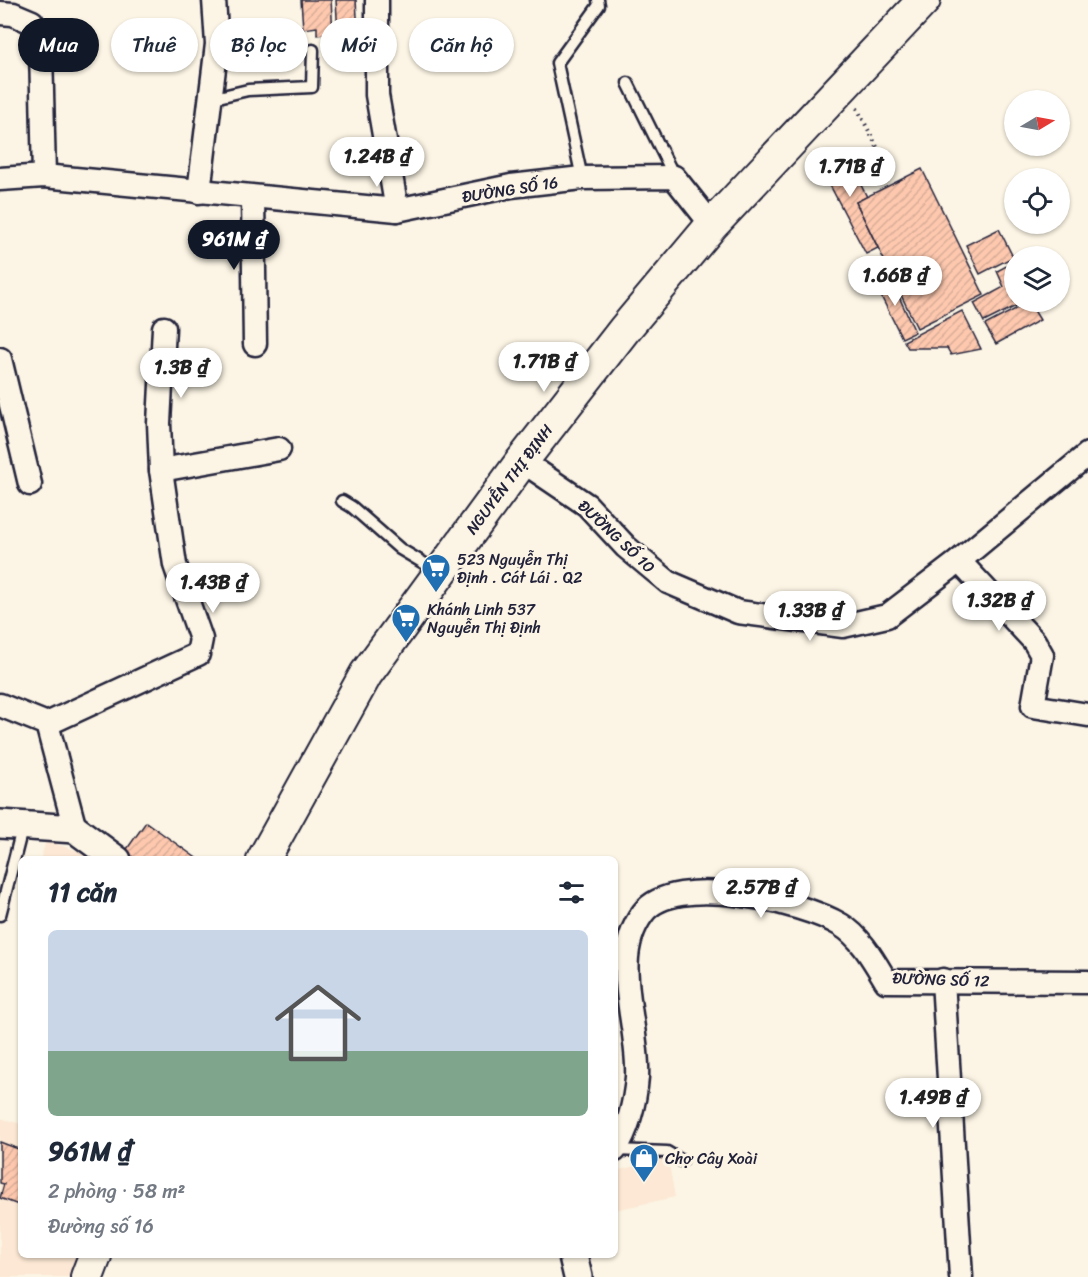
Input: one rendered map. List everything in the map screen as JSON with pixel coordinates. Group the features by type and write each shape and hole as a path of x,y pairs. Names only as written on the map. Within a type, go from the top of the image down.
{"main road":[{"name":"NGUYỄN THỊ ĐỊNH","path":"264,856 366,674 522,461 624,330 712,225 924,0"},
{"path":"87,1277 94,1258"}],"street":[{"path":"199,192 217,45 214,0"},
{"path":"377,0 377,95 397,210"},
{"path":"0,13 13,14 33,22 41,49 44,176"},
{"name":"ĐƯỜNG SỐ 16","path":"0,178 44,176 397,210 511,186 582,178 674,177"},
{"path":"674,177 712,225"},
{"path":"253,197 255,344"},
{"path":"0,705 47,724 198,654 201,639 175,565 161,470 159,423 164,328"},
{"path":"0,359 30,484"},
{"path":"161,470 279,449"},
{"name":"ĐƯỜNG SỐ 10","path":"522,461 587,505 627,547 668,582 738,612 843,626 887,616 960,561 1088,454"},
{"path":"960,561 1034,641 1042,655 1033,706 1088,715"},
{"path":"47,724 75,829"},
{"path":"11,824 75,829 112,856"},
{"name":"ĐƯỜNG SỐ 12","path":"618,1143 628,1120 637,1076 629,1000 628,951 637,923 654,902 694,891 738,894 784,903 841,925 869,951 886,981 1088,982"},
{"path":"943,980 961,1277"},
{"path":"573,1258 578,1277"}],"lane":[{"path":"582,178 556,63 600,5 598,0"},
{"path":"210,99 248,90 312,87 313,50"},
{"path":"628,82 674,177"},
{"path":"342,501 400,549 440,573"},
{"path":"0,915 11,824"},
{"path":"618,1150 667,1152 682,1161"}],"path":[{"path":"845,84 892,176"}],"shaded area":[{"path":"46,841 94,856 41,856"},
{"path":"0,1118 18,1123 18,1258 82,1258 74,1277 0,1277"},
{"name":"Chợ Cây Xoài","path":"668,1158 675,1197 618,1209 618,1170"}],"building":[{"path":"301,0 331,0 332,18 320,18 320,35 317,35 317,27 308,28 308,18 302,18"},
{"path":"336,0 356,0 357,18 337,18"},
{"path":"845,154 867,197 856,202 878,248 866,254 820,166"},
{"path":"922,169 984,295 917,328 856,202"},
{"path":"999,229 1008,246 1004,246 1004,262 980,274 966,245"},
{"path":"1004,267 1004,287 997,271"},
{"path":"890,277 915,332 902,338 875,284"},
{"path":"1004,287 1004,312 984,322 974,303"},
{"path":"962,311 981,349 951,355 947,348 908,348 904,341"},
{"path":"1010,312 1035,312 1040,320 996,344 985,325"},
{"path":"146,822 193,856 122,856"},
{"path":"0,1142 18,1149 18,1205 0,1198 4,1184 0,1183"}],"place":[{"name":"523 Nguyễn Thị Định . Cát Lái . Q2","path":"436,594"},
{"name":"Khánh Linh 537 Nguyễn Thị Định","path":"406,644"},
{"name":"Chợ Cây Xoài","path":"644,1184"}]}
